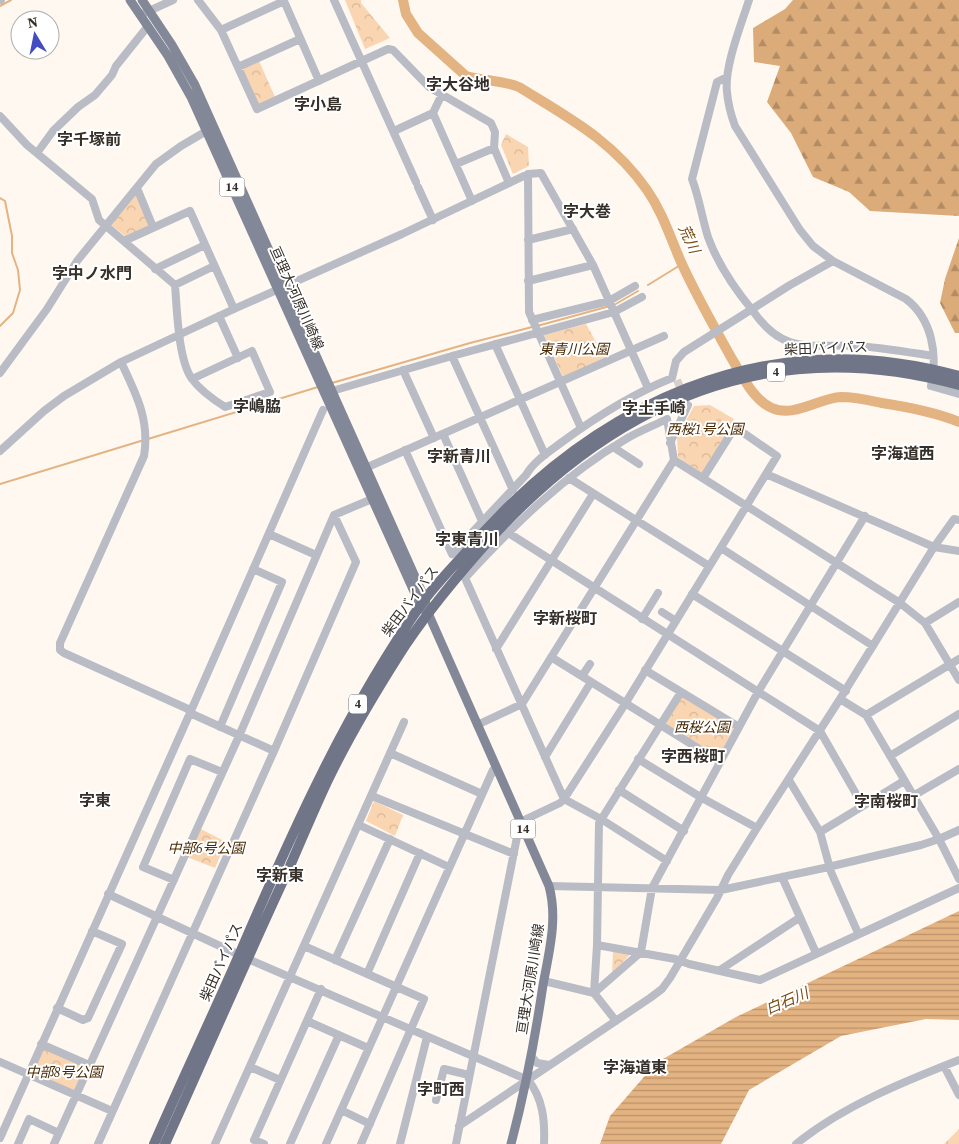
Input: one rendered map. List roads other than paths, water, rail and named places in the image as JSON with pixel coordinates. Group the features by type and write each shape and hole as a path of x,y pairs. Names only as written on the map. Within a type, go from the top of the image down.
{"highway":[{"name":"柴田バイパス","path":"165,1144 244,956 289,842 339,740 369,685 424,606 491,523 539,477 572,451 636,410 667,396 768,365 825,360 882,361 933,373 959,385"},
{"name":"柴田バイパス","path":"424,606 438,599 492,536 566,466 596,444 642,416 708,384 770,373 842,367 959,376"},
{"name":"柴田バイパス","path":"154,1144 244,956"}],"main road":[{"name":"亘理大河原川崎線","path":"130,0 144,12 187,69 211,129 549,886 554,908 553,920 528,1080 511,1144"},
{"name":"亘理大河原川崎線","path":"142,0 148,26 211,129"},
{"name":"亘理大河原川崎線","path":"363,469 372,499 424,606"}],"street":[{"path":"144,12 173,0"},
{"path":"198,0 220,30 257,109 388,49 393,50 429,87 491,123 495,132 494,148 509,184"},
{"path":"334,0 433,220"},
{"path":"749,0 727,77 726,91 735,126 800,230 813,246 833,261 906,299 915,306 924,318 930,331 933,356 933,373 930,386 959,394"},
{"path":"220,30 284,1 319,81"},
{"path":"37,153 53,131 78,107 95,95 112,76 116,66 148,26"},
{"path":"238,67 300,39"},
{"path":"727,77 717,82 692,178 708,238 732,286 760,321 773,333 790,342 856,346 933,356"},
{"path":"394,131 433,113 442,94"},
{"path":"433,113 472,201"},
{"path":"0,116 37,153 92,199 99,220 175,285 179,334 186,367 192,379 225,407 270,392 252,351 192,379"},
{"path":"0,373 47,310 77,261 156,164 181,146 211,129"},
{"path":"456,164 494,148"},
{"path":"0,451 64,396 121,362 433,220 528,174 541,173 573,229 593,265 648,388"},
{"path":"528,174 529,312 581,428"},
{"path":"137,188 153,227"},
{"path":"124,240 190,211 234,309"},
{"path":"528,240 573,229"},
{"path":"155,269 205,245"},
{"path":"406,450 452,554 544,455 581,428 628,398 648,388 674,379 676,361 684,352 790,285 833,261"},
{"path":"528,281 593,265"},
{"path":"175,285 214,266"},
{"path":"534,326 612,307 635,286"},
{"path":"326,386 403,370 495,344 534,326 612,307 642,297"},
{"path":"219,316 238,358"},
{"path":"363,469 664,336"},
{"path":"495,344 544,455"},
{"path":"452,356 513,490"},
{"path":"121,362 141,409 146,432 146,445 139,469 59,646 60,650 239,736 274,750"},
{"path":"403,370 434,438"},
{"path":"670,443 688,405"},
{"path":"0,1138 323,410"},
{"path":"477,725 522,704 637,521 674,460 667,419 627,438 569,478 507,532 465,578 496,649 522,704 564,799 601,819 667,861"},
{"path":"520,822 560,803 564,799 625,704 777,456 735,427 703,478"},
{"path":"443,434 482,521"},
{"path":"614,447 639,464"},
{"path":"674,460 900,603 925,623 959,680"},
{"path":"766,474 934,547 959,551"},
{"path":"569,478 710,566"},
{"path":"496,649 593,494"},
{"path":"54,1144 239,736 334,515 372,499"},
{"path":"98,1144 356,562 334,515"},
{"path":"594,993 641,952 652,888 684,832 758,692 865,516"},
{"path":"459,1126 662,989 681,961 722,890 728,875 846,691 934,547 954,519 959,520"},
{"path":"507,532 820,731 863,806"},
{"path":"268,534 316,555"},
{"path":"721,548 873,646"},
{"path":"220,727 282,582 253,569"},
{"path":"642,619 658,593"},
{"path":"692,594 846,691"},
{"path":"925,623 959,602"},
{"path":"662,612 676,621"},
{"path":"551,657 720,762"},
{"path":"866,715 959,659"},
{"path":"582,676 590,664"},
{"path":"645,670 739,727"},
{"path":"545,757 591,682"},
{"path":"594,993 601,819 681,692"},
{"path":"840,699 866,715 940,839 959,879"},
{"path":"890,756 959,714"},
{"path":"215,1144 404,722"},
{"path":"390,753 482,794"},
{"path":"174,880 143,867 190,759 222,772"},
{"path":"638,759 702,798 757,828"},
{"path":"326,1144 482,794 493,770 496,768"},
{"path":"913,796 959,769"},
{"path":"789,780 820,832 830,867 858,933"},
{"path":"820,832 904,781"},
{"path":"620,790 684,832"},
{"path":"372,796 514,854"},
{"name":"14","path":"456,1144 520,822"},
{"path":"359,825 450,867"},
{"path":"549,886 722,890 921,845 959,830"},
{"path":"336,960 390,839"},
{"path":"367,974 420,853"},
{"path":"782,877 816,953"},
{"path":"597,945 641,952 760,980 858,933 959,888"},
{"path":"108,894 192,933 528,1080 541,1104 544,1119 544,1144"},
{"path":"720,970 799,918"},
{"path":"57,1008 83,1020 88,1018 122,944 92,930"},
{"path":"304,946 424,999 361,1144"},
{"path":"544,981 594,993 616,1021"},
{"path":"264,1144 253,1142 321,989"},
{"path":"307,1021 368,1048"},
{"path":"290,1144 339,1035"},
{"path":"400,1144 427,1037"},
{"path":"41,1044 89,1065"},
{"path":"532,1057 537,1063 550,1065"},
{"path":"796,1144 816,1129 863,1102 959,1060"},
{"path":"0,1062 112,1111"},
{"path":"250,1066 280,1080"},
{"path":"944,1066 959,1095"},
{"path":"436,1100 444,1069 469,1075"},
{"path":"341,1110 370,1124"},
{"path":"18,1144 29,1119 59,1133"}],"water":[{"name":"白石川","path":"959,911 959,1020 926,1019 841,1036 749,1090 721,1144 600,1144 610,1116 656,1063 736,1017"}],"waterway":[{"path":"0,6 11,0"},
{"name":"荒川","path":"403,0 406,14 418,33 466,76 519,87 589,131 634,172 658,207 693,287 732,359 754,393 765,404 772,408 789,411 833,398 852,398 921,410 959,422"},
{"path":"0,198 5,201 12,236 12,253 18,270 20,290 13,313 0,326"},
{"path":"648,285 682,264"},
{"path":"614,305 638,291"},
{"path":"537,326 610,306"},
{"path":"332,383 532,327"},
{"path":"148,439 318,387"},
{"path":"0,484 144,440"}],"tunnel":[{"path":"677,380 683,394"}],"district":[{"name":"字大谷地","path":"458,84"},
{"name":"字小島","path":"318,104"},
{"name":"字千塚前","path":"89,139"},
{"name":"字大巻","path":"587,211"},
{"name":"字中ノ水門","path":"92,273"},
{"name":"字嶋脇","path":"257,406"},
{"name":"字土手崎","path":"654,408"},
{"name":"字海道西","path":"903,453"},
{"name":"字新青川","path":"459,456"},
{"name":"字東青川","path":"467,539"},
{"name":"字新桜町","path":"565,618"},
{"name":"字西桜町","path":"693,756"},
{"name":"字東","path":"95,800"},
{"name":"字南桜町","path":"886,801"},
{"name":"字新東","path":"280,875"},
{"name":"字海道東","path":"635,1067"},
{"name":"字町西","path":"441,1089"}],"park label":[{"name":"東青川公園","path":"574,349"},
{"name":"西桜1号公園","path":"705,429"},
{"name":"西桜公園","path":"702,727"},
{"name":"中部6号公園","path":"206,848"},
{"name":"中部8号公園","path":"64,1072"}]}
